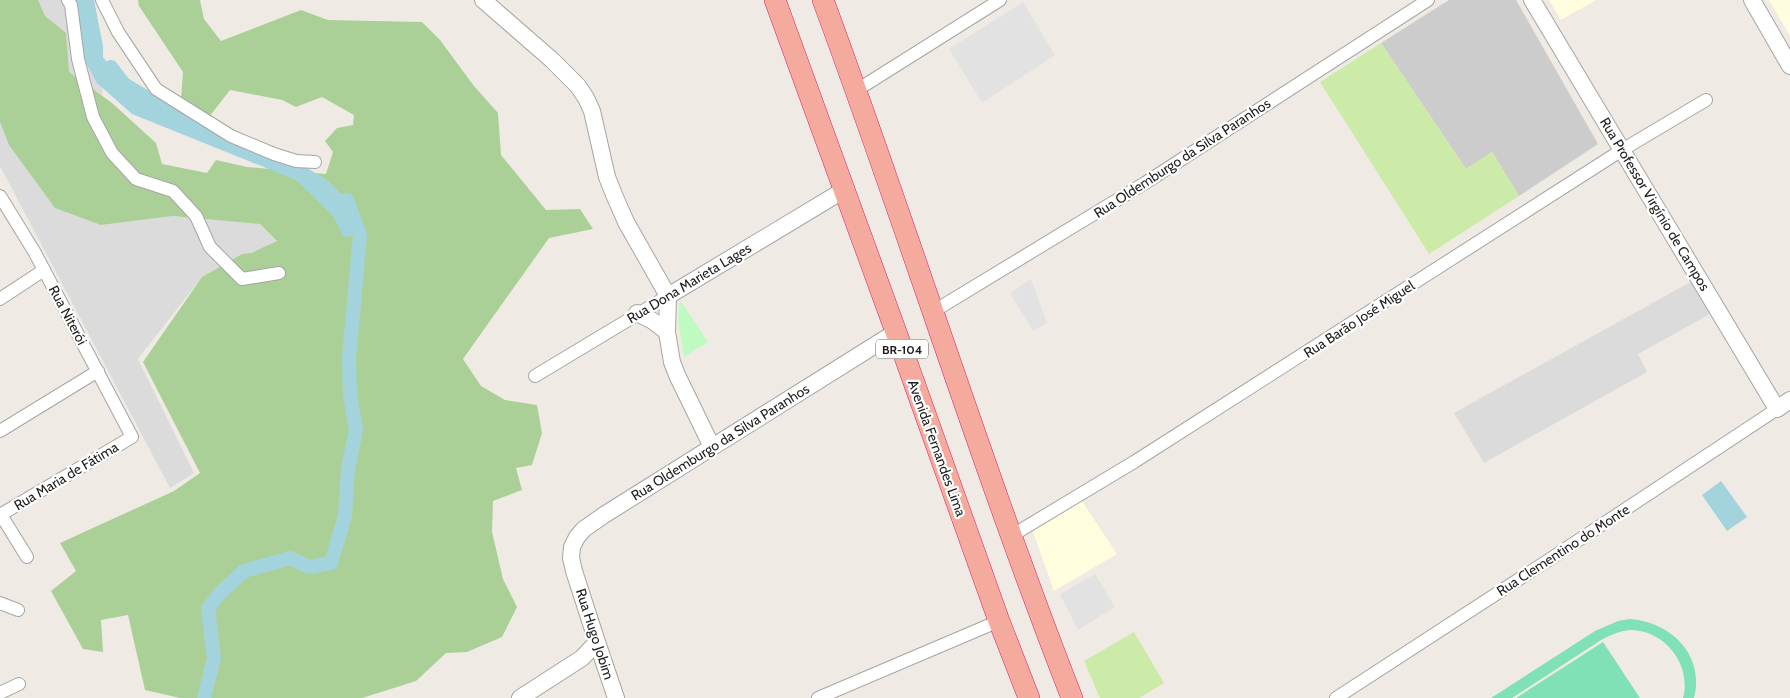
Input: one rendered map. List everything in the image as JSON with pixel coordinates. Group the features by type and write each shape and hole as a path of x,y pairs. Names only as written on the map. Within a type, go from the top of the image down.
{"highway":[{"name":"Avenida Fernandes Lima","path":"775,0 999,621 1029,698"},
{"name":"BR-104","path":"823,0 857,90 1011,536 1072,698"}],"street":[{"path":"68,0 71,5 78,59 93,117 112,153 136,179 173,191 196,216 210,247 242,279 279,274"},
{"path":"102,0 118,32 156,90 231,136 296,161 315,162"},
{"path":"483,0 552,60 578,86 586,98 592,111 607,177 614,197 668,296 667,332 672,362 712,447"},
{"path":"857,90 1000,0"},
{"name":"Rua Oldemburgo da Silva Paranhos","path":"934,311 1146,183 1428,0"},
{"name":"Rua Professor Virgínio de Campos","path":"1532,0 1622,150 1783,405"},
{"path":"1752,0 1790,66"},
{"name":"Rua Barão José Miguel","path":"1011,536 1134,462 1622,150 1706,100"},
{"name":"Rua Dona Marieta Lages","path":"535,376 844,190"},
{"name":"Rua Niterói","path":"0,196 44,270 132,436"},
{"path":"0,299 44,270"},
{"path":"637,313 653,321 667,332"},
{"name":"Rua Oldemburgo da Silva Paranhos","path":"574,571 572,547 577,536 584,529 896,332"},
{"path":"0,431 98,371"},
{"name":"Rua Clementino do Monte","path":"1336,698 1783,405"},
{"name":"Rua Maria de Fátima","path":"27,557 1,515 132,436"},
{"name":"Rua Hugo Jobim","path":"574,571 616,698"},
{"path":"0,603 18,610"},
{"path":"818,698 999,621"},
{"path":"520,698 582,658 597,642"},
{"path":"582,658 603,660"},
{"path":"0,693 19,684"}],"shaded area":[{"path":"0,0 94,0 103,46 101,225 173,216 260,224 277,241 251,253 242,254 202,277 138,359 194,473 170,488 0,166"},
{"path":"1449,0 1516,0 1598,144 1519,196 1492,152 1466,169 1381,43"},
{"path":"1549,0 1596,0 1561,20"},
{"path":"1769,0 1790,0 1790,36"},
{"path":"1023,2 1055,55 982,103 949,49"},
{"path":"1031,279 1047,323 1033,331 1010,293"},
{"path":"1692,281 1710,314 1638,354 1647,372 1484,463 1454,413"},
{"path":"1080,498 1117,554 1054,591 1032,529"},
{"path":"1095,574 1115,607 1078,630 1060,594"}],"green space":[{"path":"0,0 38,0 45,16 66,33 69,72 112,103 156,143 162,164 207,173 216,160 247,167 326,174 333,152 325,141 337,128 353,125 354,115 322,97 296,107 282,100 230,90 209,117 181,100 183,72 139,6 138,0 200,0 204,19 221,41 301,10 328,20 422,22 440,40 474,86 498,113 501,155 546,210 580,209 593,229 549,238 463,359 481,386 505,400 537,405 542,433 532,465 516,468 522,490 493,501 492,532 503,579 517,607 502,637 467,652 446,653 416,681 362,698 180,698 145,690 128,615 101,620 103,652 83,649 51,591 76,571 60,543 174,491 200,473 143,362 202,277 242,254 251,253 277,241 260,224 173,216 101,225 55,208 9,145 0,122"},
{"path":"1381,43 1466,169 1492,152 1519,196 1429,254 1320,82"},
{"path":"680,300 708,342 684,357 678,320"},
{"path":"1630,619 1645,621 1659,627 1671,634 1682,644 1694,668 1696,682 1694,698 1683,698 1685,686 1683,673 1673,652 1665,643 1654,636 1630,630 1601,640 1512,698 1491,698 1595,631 1618,621"},
{"path":"1134,632 1164,683 1139,698 1100,698 1084,661"},
{"path":"1603,642 1640,698 1516,698"}],"water":[{"path":"70,0 94,0 103,46 103,57 124,84 164,108 290,161 296,161 328,181 347,200 360,235 344,237 333,216 296,180 132,114 97,83 85,61 76,18"},
{"path":"1721,481 1747,517 1727,531 1702,495"}],"waterway":[{"path":"111,67 124,84 164,108 209,126"},
{"path":"204,698 214,658 208,609 220,593 244,571 290,558 309,567 331,563 345,516 348,469 356,430 350,394 349,358 360,235 347,200 333,200 330,198"}]}
